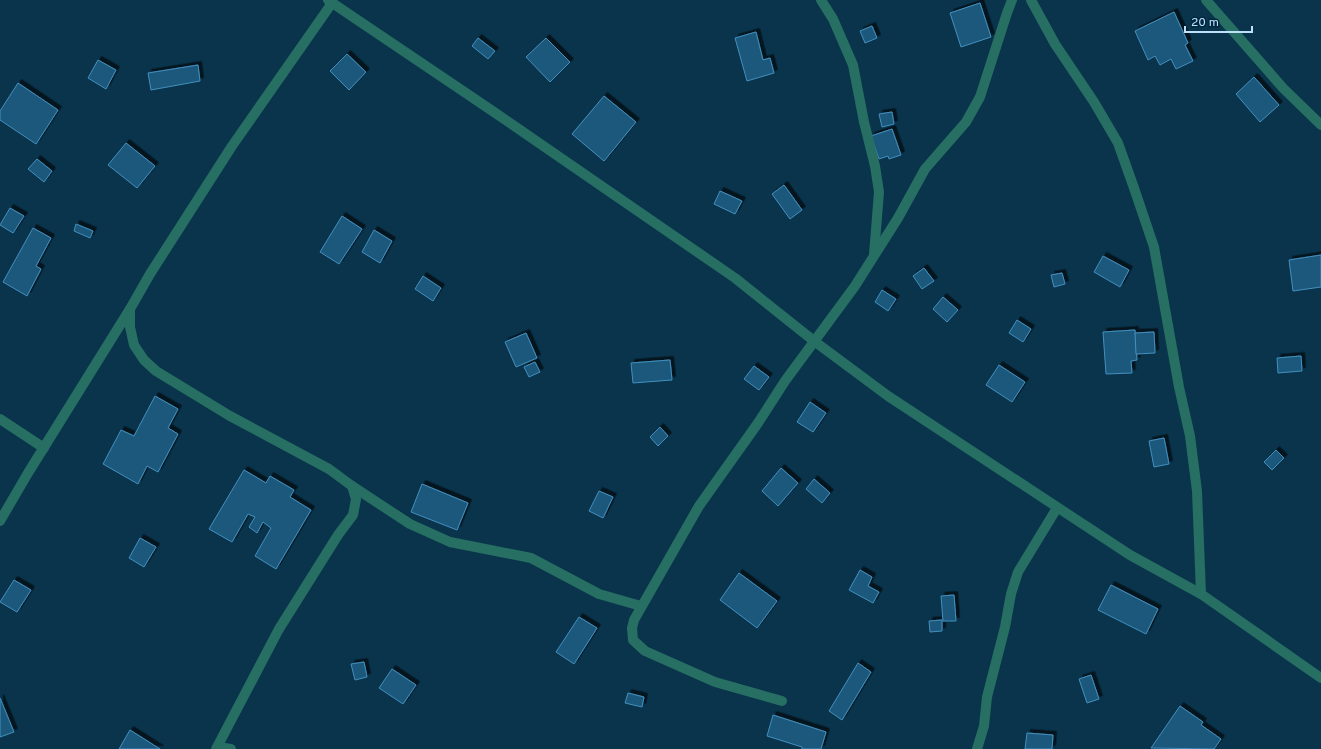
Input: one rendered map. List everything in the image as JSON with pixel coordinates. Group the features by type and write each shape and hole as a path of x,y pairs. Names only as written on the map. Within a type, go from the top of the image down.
{"street":[{"path":"821,0 834,19 853,65 864,122 875,166 879,192 873,256"},
{"path":"782,701 715,682 645,651 633,640 632,628 634,620 699,506 758,423 785,381 856,286 873,256 898,218 925,169 966,122 980,97 1004,20 1012,0"},
{"path":"1030,0 1055,44 1094,102 1118,143 1154,248 1179,387 1190,436 1197,491 1201,594"},
{"path":"1206,0 1283,88 1321,125"},
{"path":"0,521 150,274 232,146 330,2 494,112 735,278 814,341 888,396 1130,555 1201,594 1321,678"},
{"path":"130,309 130,327 134,345 144,360 156,371 230,416 329,470 410,524 450,542 531,558 599,594 641,606"},
{"path":"0,419 44,448"},
{"path":"231,749 217,748 279,630 338,535 353,515 356,499 352,486"},
{"path":"977,749 984,726 987,697 1005,627 1010,594 1018,572 1057,508"}],"building":[{"path":"980,3 991,37 961,47 950,13"},
{"path":"1174,12 1188,43 1185,45 1193,61 1176,69 1171,59 1160,65 1155,56 1148,60 1135,31"},
{"path":"872,26 877,38 865,43 860,31"},
{"path":"756,32 763,60 770,58 774,73 747,81 735,38"},
{"path":"478,38 495,51 488,59 472,46"},
{"path":"546,38 570,62 550,82 526,57"},
{"path":"347,54 366,72 349,90 330,71"},
{"path":"98,60 116,70 106,89 88,78"},
{"path":"198,65 200,81 151,90 148,73"},
{"path":"1254,77 1279,105 1260,122 1236,94"},
{"path":"18,83 58,110 36,144 0,120 0,111"},
{"path":"604,96 636,122 604,161 572,134"},
{"path":"892,112 894,124 882,127 879,114"},
{"path":"892,129 901,155 889,159 888,156 879,159 871,136"},
{"path":"126,143 155,166 137,188 108,165"},
{"path":"37,159 52,171 44,182 28,169"},
{"path":"784,185 802,210 790,219 772,194"},
{"path":"720,191 742,201 735,214 714,204"},
{"path":"10,208 24,216 13,233 0,225"},
{"path":"342,216 362,229 339,264 320,252"},
{"path":"76,224 93,231 90,238 74,231"},
{"path":"33,228 51,238 36,266 41,269 27,296 3,282"},
{"path":"374,230 392,241 380,263 362,252"},
{"path":"1321,255 1321,287 1293,291 1289,260"},
{"path":"1103,256 1129,270 1120,287 1094,272"},
{"path":"924,268 934,281 922,289 913,276"},
{"path":"1062,273 1065,284 1054,287 1051,275"},
{"path":"423,276 441,288 433,301 415,289"},
{"path":"882,290 896,299 888,311 875,302"},
{"path":"943,297 958,310 947,322 933,309"},
{"path":"1017,320 1031,329 1023,342 1009,333"},
{"path":"1135,330 1137,360 1131,361 1132,373 1106,374 1103,332"},
{"path":"1154,332 1155,353 1136,354 1135,333"},
{"path":"526,333 537,358 516,367 505,342"},
{"path":"1301,356 1302,371 1278,373 1277,358"},
{"path":"670,360 672,380 633,383 631,363"},
{"path":"535,362 540,372 529,377 524,367"},
{"path":"999,365 1025,382 1012,402 986,385"},
{"path":"754,366 769,377 759,390 744,379"},
{"path":"155,396 178,409 168,428 178,434 158,472 147,466 138,484 103,464 121,430 134,436"},
{"path":"810,402 826,413 813,432 797,422"},
{"path":"660,427 668,436 658,446 650,437"},
{"path":"1164,438 1169,464 1154,467 1149,441"},
{"path":"1276,450 1284,458 1272,470 1264,462"},
{"path":"781,468 798,483 778,506 762,491"},
{"path":"244,470 266,483 270,476 294,490 290,497 311,510 276,569 255,556 271,528 263,522 257,533 249,527 255,517 248,514 232,542 209,529"},
{"path":"814,479 830,493 822,503 806,489"},
{"path":"422,484 468,503 457,530 411,512"},
{"path":"599,491 613,497 603,518 589,511"},
{"path":"140,538 156,547 144,567 129,558"},
{"path":"860,570 872,577 868,586 879,592 873,603 849,590"},
{"path":"739,573 777,601 757,628 720,600"},
{"path":"14,580 31,590 17,612 0,602"},
{"path":"1111,585 1158,609 1146,634 1098,610"},
{"path":"954,595 956,621 943,621 941,596"},
{"path":"579,617 597,628 574,664 556,652"},
{"path":"942,620 942,631 930,632 929,621"},
{"path":"364,662 367,677 355,680 351,664"},
{"path":"858,663 871,672 842,720 829,711"},
{"path":"392,669 416,685 403,704 379,688"},
{"path":"1091,675 1099,699 1087,703 1079,679"},
{"path":"628,693 644,697 642,707 625,703"},
{"path":"0,698 14,732 0,737"},
{"path":"1180,706 1203,722 1201,725 1221,739 1214,749 1151,748"},
{"path":"773,715 826,732 821,749 802,749 802,747 767,736"},
{"path":"130,730 160,749 119,749"},
{"path":"1027,733 1053,735 1052,749 1025,749"}]}
